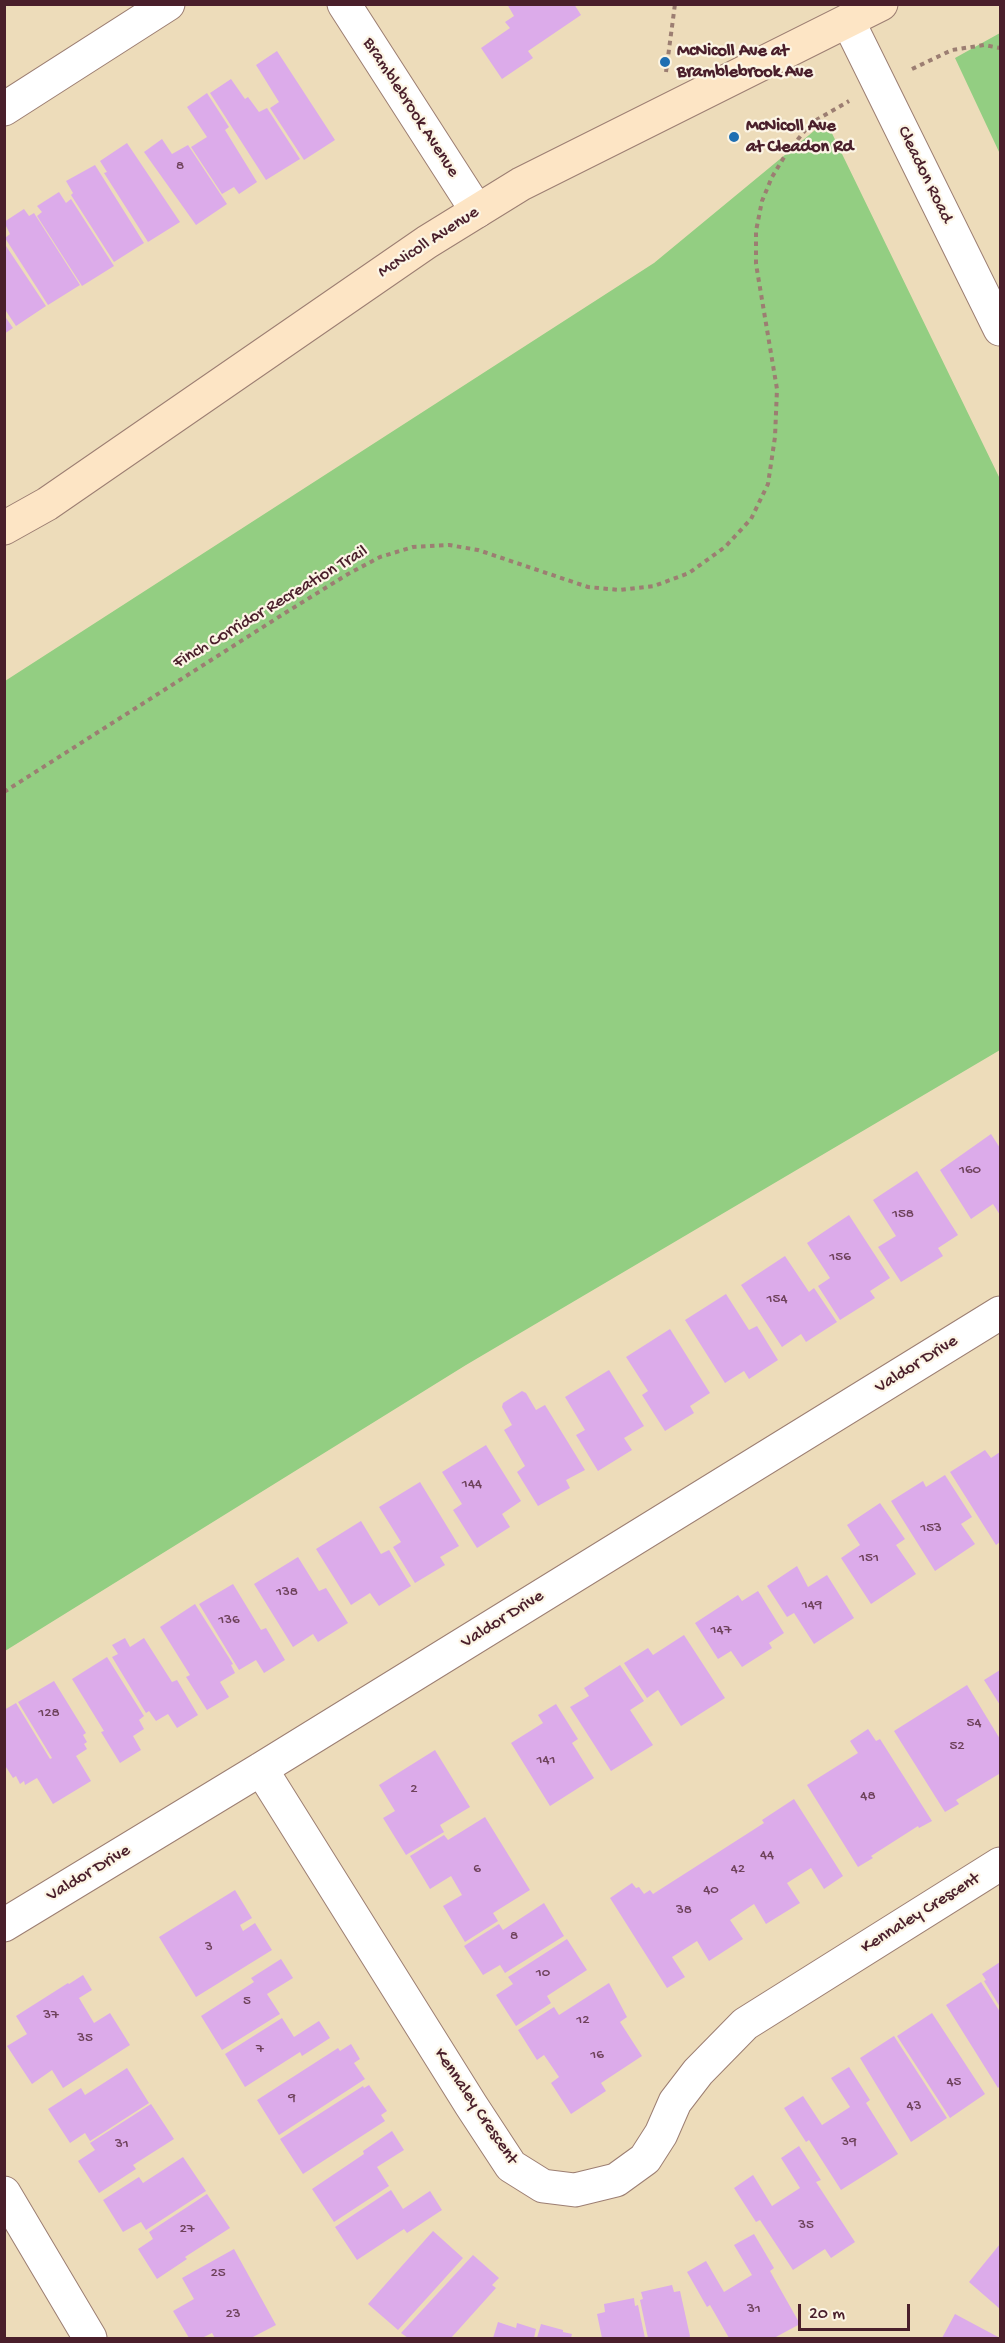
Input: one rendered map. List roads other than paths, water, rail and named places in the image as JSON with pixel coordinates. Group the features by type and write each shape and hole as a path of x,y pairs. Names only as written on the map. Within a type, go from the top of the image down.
{"main road":[{"name":"McNicoll Avenue","path":"4,528 48,504 427,242 521,184 881,4"}],"street":[{"path":"4,109 168,4"},
{"name":"Bramblebrook Avenue","path":"344,4 477,211"},
{"name":"Cleadon Road","path":"848,21 1000,329"},
{"name":"Valdor Drive","path":"4,1925 1000,1313"},
{"name":"Kennaley Crescent","path":"261,1769 511,2166 543,2186 575,2190 616,2180 645,2159 661,2134 675,2102 698,2072 745,2024 1000,1864"},
{"path":"4,2193 90,2338"}],"place":[{"name":"McNicoll Ave at Bramblebrook Ave","path":"665,62"},
{"name":"McNicoll Ave at Cleadon Rd","path":"734,137"}]}
